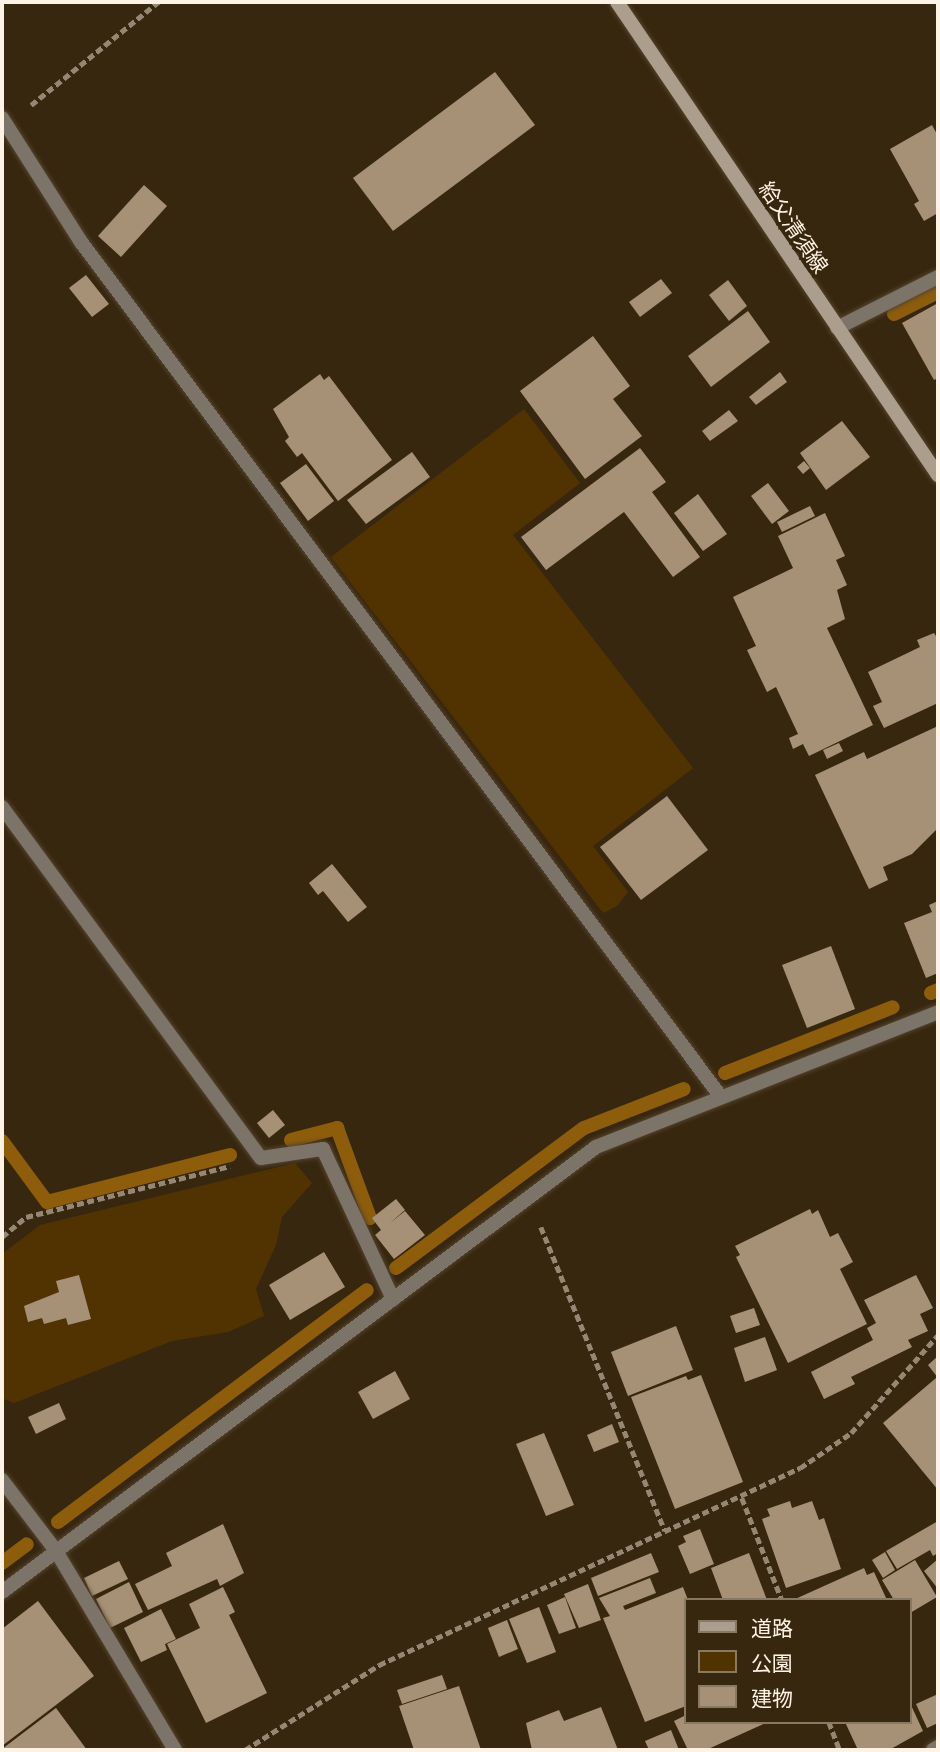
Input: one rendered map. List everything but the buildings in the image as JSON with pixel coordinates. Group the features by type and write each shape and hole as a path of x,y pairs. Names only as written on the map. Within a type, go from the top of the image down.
{"main road":[{"name":"給父清須線","path":"617,2 938,475"}],"street":[{"path":"4,122 89,254 721,1097"},
{"path":"837,328 938,276"},
{"path":"2,807 261,1158 323,1149 393,1299"},
{"path":"2,1592 596,1147 938,1012"},
{"path":"2,1480 56,1551 175,1750"},
{"path":"933,1750 938,1747"}],"path":[{"path":"4,122 158,2"},
{"path":"2,1237 26,1217 261,1158"},
{"path":"528,1197 665,1531"},
{"path":"245,1750 379,1665 665,1531 742,1498 800,1468 851,1433 938,1335"},
{"path":"742,1498 781,1598"},
{"path":"830,1724 840,1750"}],"green space":[{"path":"524,409 580,483 513,535 693,768 593,846 628,892 617,906 603,913 331,557"},
{"path":"295,1163 312,1183 282,1217 276,1245 256,1289 264,1316 228,1332 172,1341 14,1403 4,1399 2,1254 40,1225"}],"waterway":[{"path":"894,314 938,292"},
{"path":"931,993 938,990"},
{"path":"725,1073 893,1007"},
{"path":"396,1268 584,1128 684,1089"},
{"path":"291,1140 337,1128 370,1218"},
{"path":"2,1141 47,1202 230,1155"},
{"path":"58,1522 367,1290"},
{"path":"2,1563 27,1544"}]}
